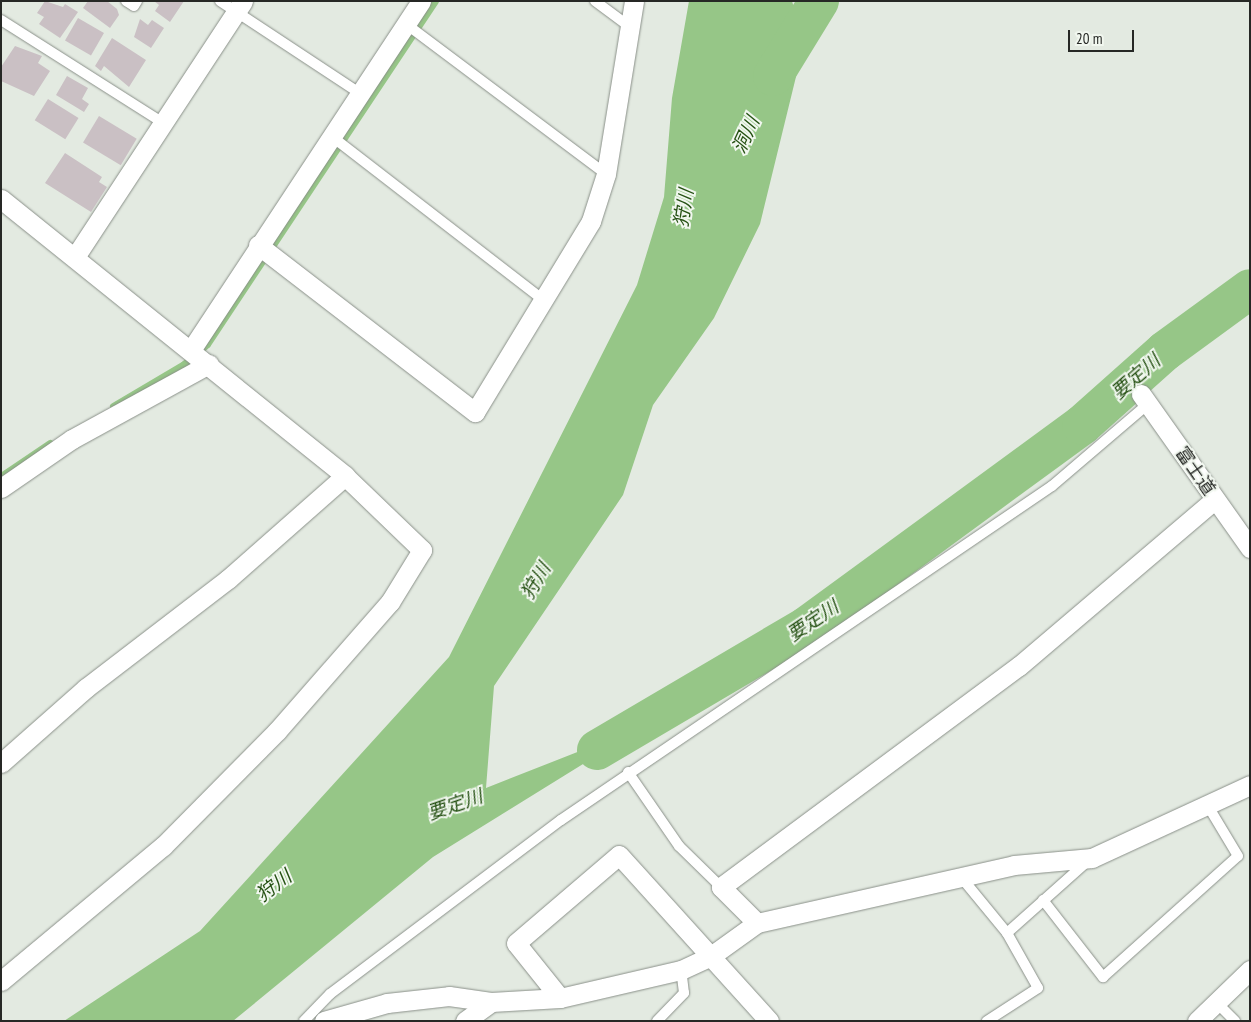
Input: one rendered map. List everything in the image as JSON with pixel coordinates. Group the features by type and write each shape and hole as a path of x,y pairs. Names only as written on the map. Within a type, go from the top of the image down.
{"street":[{"path":"191,350 358,92 421,1"},
{"path":"258,245 475,412 591,221 606,174 634,1"},
{"path":"75,257 240,6"},
{"path":"1,199 209,364 344,476 422,550 390,602 277,731 163,846 1,981"},
{"path":"1,488 72,439 209,364"},
{"name":"富士道","path":"1144,399 1250,548"},
{"path":"1,763 86,688 228,579 344,476"},
{"path":"757,923 721,886 1058,635 1214,498"},
{"path":"324,1021 387,1003 448,996 491,1002 560,998 682,970 711,956 757,923 961,876 1043,861 1092,858 1250,785"},
{"path":"560,998 516,943 620,855 769,1021"},
{"path":"1197,1021 1250,970"},
{"path":"465,1021 491,1002"}],"lane":[{"path":"126,1 134,6 137,1"},
{"path":"220,1 240,6 358,92"},
{"path":"595,1 630,27"},
{"path":"1,20 163,123"},
{"path":"406,24 606,174"},
{"path":"330,135 542,299"},
{"path":"304,1021 330,994 628,772 1052,486 1144,399"},
{"path":"628,772 680,846 721,886"},
{"path":"1043,900 1103,977 1238,856 1208,806"},
{"path":"1007,933 1092,858"},
{"path":"961,876 1007,933 1038,988 987,1021"},
{"path":"657,1021 684,992 682,970"},
{"path":"1216,1002 1235,1021"}],"water":[{"name":"狩川","path":"689,1 792,1 804,44 760,224 714,318 653,405 623,495 494,686 486,788 646,725 433,857 233,1021 64,1021 200,931 449,657 637,285 664,197 672,98"}],"building":[{"path":"45,1 63,7 65,4 78,12 60,38 39,24 44,17 37,13"},
{"path":"88,1 107,1 117,9 119,15 110,28 83,8"},
{"path":"154,1 184,1 170,22 155,11 159,5"},
{"path":"78,18 104,33 91,56 65,41"},
{"path":"140,19 148,25 152,20 164,28 151,48 134,37"},
{"path":"112,38 146,60 129,87 104,66 101,71 95,66"},
{"path":"15,46 42,56 38,63 50,71 34,96 1,81 1,67"},
{"path":"67,76 88,88 82,99 89,104 84,112 56,95"},
{"path":"48,99 79,118 65,139 35,120"},
{"path":"99,116 137,139 121,165 83,143"},
{"path":"65,153 102,177 99,182 107,187 91,212 45,183"}],"waterway":[{"path":"113,406 184,364 207,344 435,1"},
{"name":"洞川","path":"773,76 819,1"},
{"name":"要定川","path":"597,750 806,627 1082,425 1165,351 1250,289"},
{"path":"1,476 50,443"}]}
